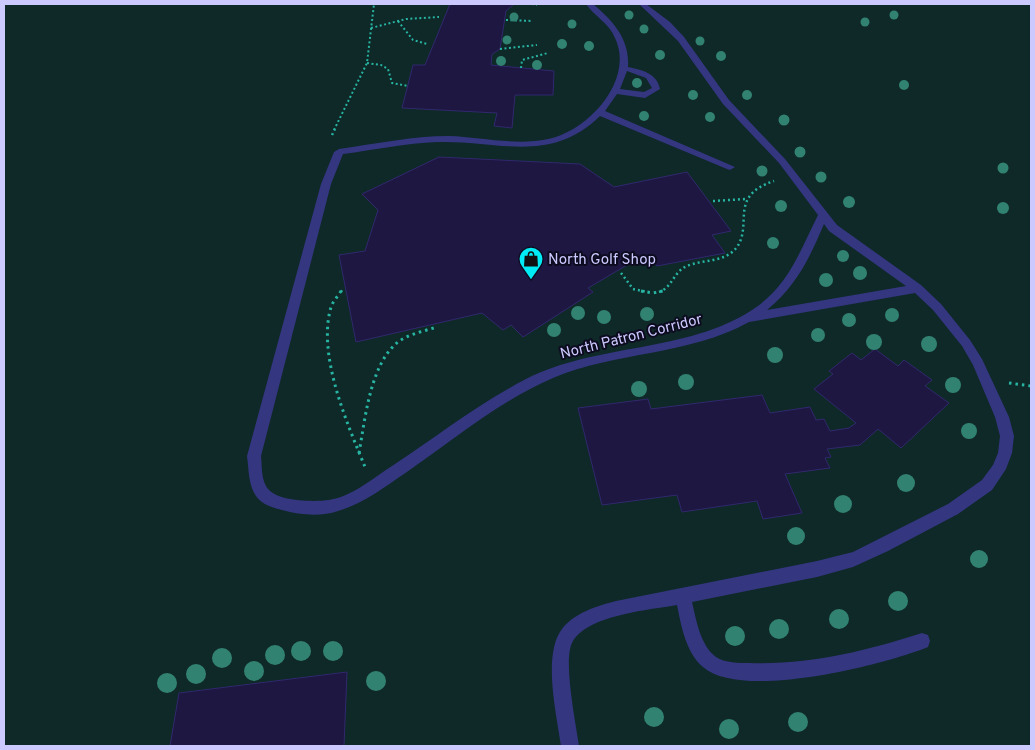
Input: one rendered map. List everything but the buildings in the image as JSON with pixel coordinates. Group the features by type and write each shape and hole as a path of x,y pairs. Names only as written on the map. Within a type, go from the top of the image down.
{"lane":[{"path":"339,152 428,140 549,143 574,133 598,112 615,91 623,68 624,53 619,33 589,4"},
{"path":"570,746 561,659 563,643 586,620 600,613 817,569 853,559 912,532 953,509 987,485 999,468 1005,453 1007,436 1002,417 986,379 966,343 937,307 917,288 849,242 822,216 769,146 726,102 680,39 667,24 642,4"},
{"path":"615,91 645,95 656,89 654,80 650,77 623,68"},
{"path":"598,112 730,167"},
{"name":"North Patron Corridor","path":"339,152 325,186 254,456 258,484 264,496 286,505 325,507 339,504 372,486 499,403 548,375 581,363 686,341 747,318 780,293 792,277 809,247 822,216"},
{"path":"747,318 917,288"},
{"path":"682,596 692,632 701,652 710,664 720,669 773,672 791,670 864,659 922,641"}],"path":[{"path":"339,152 334,146 332,135 367,63 374,4"},
{"path":"532,4 537,4"},
{"path":"371,28 398,21 439,17"},
{"path":"506,20 532,21"},
{"path":"398,21 413,40 427,44"},
{"path":"500,49 537,45"},
{"path":"521,68 522,60 548,54"},
{"path":"367,63 381,65 388,69 392,83 408,86"},
{"path":"621,273 633,290 650,293 662,292 669,287 673,275 680,268 725,257 736,247 742,229 742,211 747,200 767,183 794,178"},
{"path":"713,201 734,198 747,200"},
{"path":"342,290 336,295 329,311 326,339 344,418 372,486"},
{"path":"359,454 371,391 382,363 396,343 413,334 437,327"}],"green space":[{"path":"4,4 1031,4 1031,746 4,746"}],"place":[{"name":"North Golf Shop","path":"531,280"}]}
